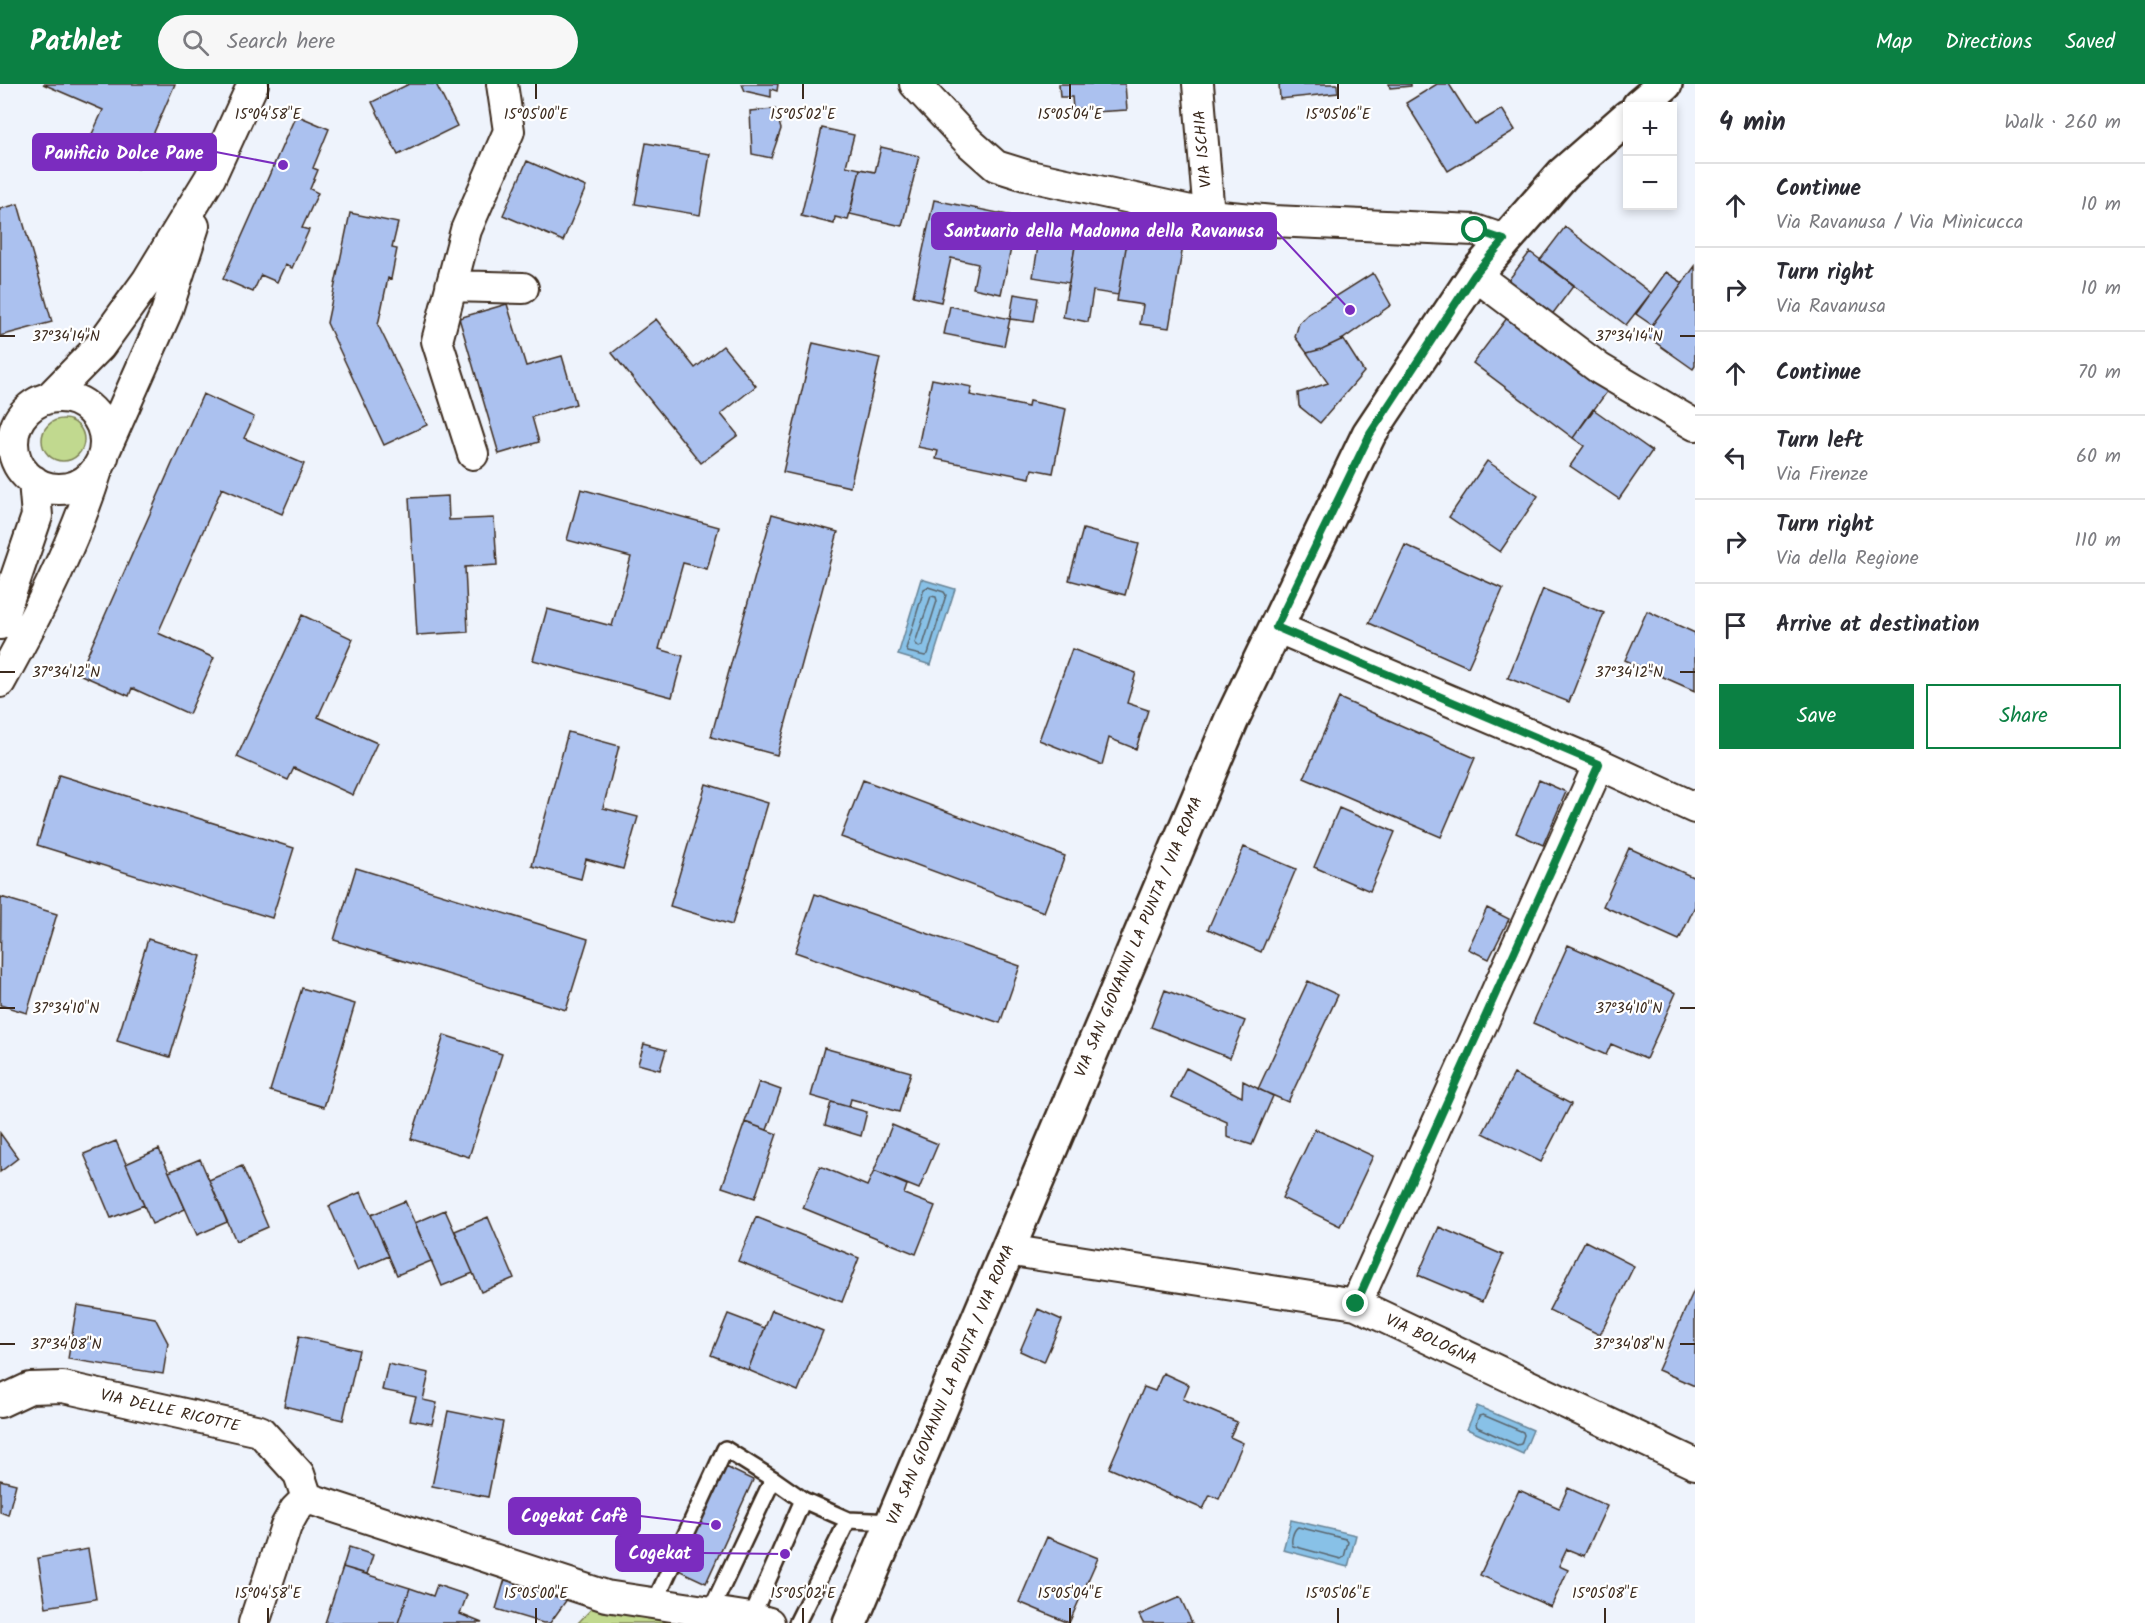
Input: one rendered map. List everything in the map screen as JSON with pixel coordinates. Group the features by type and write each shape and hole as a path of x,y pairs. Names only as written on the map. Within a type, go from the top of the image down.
{"main road":[{"path":"1644,102 1665,84"},
{"name":"VIA SAN GIOVANNI LA PUNTA / VIA ROMA","path":"850,1623 1226,732 1370,434 1475,274 1563,174 1623,121"}],"street":[{"path":"0,682 43,603 89,496 101,458 166,313 210,178 253,84"},
{"path":"473,454 437,341 466,230 509,131 502,84"},
{"path":"915,84 934,106 996,166 1025,175 1209,215 1273,221 1475,230 1504,240"},
{"name":"VIA ISCHIA","path":"1198,84 1209,215"},
{"path":"0,417 41,402 64,397 79,401 91,409 100,421 105,435 101,458 89,478 76,486 62,489 47,487 32,479 21,467 15,455 13,441 16,428 23,415 41,402 100,346 147,281 210,178"},
{"path":"1475,274 1600,369 1695,425"},
{"path":"451,286 523,288"},
{"path":"0,477 32,479"},
{"path":"0,624 37,516 32,479"},
{"path":"1276,627 1599,764 1695,808"},
{"path":"1356,1304 1599,764"},
{"name":"VIA BOLOGNA","path":"1006,1250 1356,1304 1695,1464"},
{"name":"VIA DELLE RICOTTE","path":"0,1402 30,1388 63,1387 260,1431 299,1474 307,1498"},
{"path":"254,1623 286,1526 295,1510 307,1498 606,1596 760,1621"}],"lane":[{"path":"654,1604 725,1449 803,1500 848,1520 894,1522"},
{"path":"710,1612 773,1479"},
{"path":"760,1621 803,1500"},
{"path":"797,1623 848,1520"}],"green space":[{"path":"63,419 78,425 84,440 78,455 63,461 48,455 42,440 48,425"},
{"path":"596,1604 683,1623 578,1623"}],"water":[{"path":"921,579 955,589 931,665 898,655"},
{"path":"1477,1406 1533,1430 1523,1454 1467,1429"},
{"path":"1291,1520 1356,1535 1348,1567 1283,1550"}],"building":[{"path":"43,84 175,84 138,169 86,147 103,110"},
{"path":"409,84 436,84 457,126 398,155 372,102"},
{"path":"742,84 778,84 777,91 771,89 771,97 745,91"},
{"path":"1059,84 1125,84 1127,110 1094,112 1093,107 1073,109 1072,97 1060,97"},
{"path":"1279,84 1337,84 1338,93 1280,99"},
{"path":"1389,84 1411,84 1411,86 1390,88"},
{"path":"1437,84 1449,84 1475,125 1502,109 1515,130 1448,171 1406,103"},
{"path":"775,109 781,129 771,158 752,154 750,111"},
{"path":"296,115 329,129 313,168 318,170 310,189 318,193 302,228 309,230 292,268 285,265 277,282 261,275 253,292 223,279"},
{"path":"822,128 854,135 846,166 860,169 848,220 835,217 834,224 801,216"},
{"path":"646,143 710,154 700,215 635,204"},
{"path":"881,147 919,156 902,226 850,214 860,169 875,172"},
{"path":"527,161 586,187 563,241 503,215"},
{"path":"934,200 1018,217 1001,294 973,288 978,264 951,258 941,302 913,296"},
{"path":"18,204 52,322 0,336 0,209"},
{"path":"350,213 398,223 392,248 397,249 378,325 427,425 384,445 327,323"},
{"path":"1042,222 1078,228 1069,283 1033,277"},
{"path":"1565,227 1651,293 1626,325 1540,260"},
{"path":"1078,228 1128,236 1118,295 1093,291 1088,322 1063,317"},
{"path":"1128,236 1183,246 1169,328 1140,324 1143,305 1117,301"},
{"path":"1530,252 1574,285 1551,316 1507,282"},
{"path":"1695,266 1695,366 1693,369 1645,335"},
{"path":"1666,272 1683,283 1652,325 1636,314"},
{"path":"1373,273 1391,305 1343,339 1307,353 1295,337 1299,323 1308,314"},
{"path":"1014,294 1038,298 1034,322 1010,319"},
{"path":"507,304 526,366 562,356 576,404 532,417 539,442 499,454 459,318"},
{"path":"950,306 1010,319 1004,346 944,334"},
{"path":"1510,314 1609,389 1573,438 1473,363"},
{"path":"656,319 695,368 723,346 756,386 721,414 738,435 701,463 612,353"},
{"path":"1343,339 1364,372 1320,423 1299,406 1298,393 1328,383 1307,353"},
{"path":"813,343 880,358 850,487 783,472"},
{"path":"932,379 972,387 970,395 1028,407 1029,401 1066,409 1053,473 1032,469 1030,478 936,459 938,451 918,447"},
{"path":"203,394 254,417 244,438 304,464 282,514 222,488 158,633 214,658 189,714 132,688 129,696 79,674"},
{"path":"1593,409 1652,451 1619,499 1570,466 1584,446 1573,438"},
{"path":"1487,461 1538,496 1500,552 1449,517"},
{"path":"581,489 719,527 707,569 683,563 659,649 683,656 672,697 533,660 547,609 612,626 631,557 567,540"},
{"path":"448,496 449,520 494,518 497,565 465,567 468,632 417,635 409,498"},
{"path":"772,514 838,532 777,755 711,737"},
{"path":"1083,529 1139,544 1125,595 1069,580"},
{"path":"1405,545 1503,589 1468,667 1369,623"},
{"path":"1543,589 1604,613 1569,702 1508,678"},
{"path":"1647,611 1695,633 1695,691 1625,660"},
{"path":"302,615 353,639 318,717 377,743 353,795 294,768 288,780 237,757"},
{"path":"1072,649 1136,673 1127,703 1148,710 1136,749 1109,738 1102,765 1039,740"},
{"path":"1339,698 1475,758 1441,837 1304,778"},
{"path":"568,732 619,746 603,808 638,817 623,869 586,859 581,879 532,866"},
{"path":"59,775 294,848 272,918 37,845"},
{"path":"863,780 1065,856 1044,912 841,837"},
{"path":"1539,780 1566,792 1543,845 1516,833"},
{"path":"706,784 768,803 732,925 670,906"},
{"path":"1339,808 1395,832 1370,891 1314,867"},
{"path":"1244,847 1296,869 1261,952 1208,929"},
{"path":"1629,848 1695,878 1695,906 1679,940 1603,906"},
{"path":"356,868 588,939 566,1010 334,940"},
{"path":"815,894 1020,966 1000,1023 795,952"},
{"path":"1,897 57,914 27,1013 0,1005"},
{"path":"1487,908 1509,919 1489,959 1468,949"},
{"path":"148,939 201,956 170,1057 117,1041"},
{"path":"1568,945 1676,993 1646,1059 1611,1044 1606,1055 1533,1023"},
{"path":"1308,981 1338,995 1288,1102 1258,1089"},
{"path":"302,988 355,1004 324,1107 270,1091"},
{"path":"1165,990 1245,1021 1230,1058 1151,1027"},
{"path":"444,1035 502,1054 469,1157 411,1139"},
{"path":"644,1044 666,1050 660,1070 638,1064"},
{"path":"824,1048 911,1072 899,1112 851,1099 849,1107 811,1096"},
{"path":"1186,1068 1242,1097 1243,1081 1273,1096 1252,1145 1227,1137 1227,1122 1171,1097"},
{"path":"1514,1074 1571,1104 1541,1162 1483,1133"},
{"path":"759,1082 781,1090 767,1130 745,1122"},
{"path":"831,1102 867,1112 861,1136 825,1125"},
{"path":"745,1122 777,1134 755,1198 722,1187"},
{"path":"892,1125 938,1144 919,1189 874,1171"},
{"path":"1315,1129 1373,1156 1340,1226 1282,1198"},
{"path":"0,1133 18,1158 0,1172"},
{"path":"116,1141 144,1205 111,1218 84,1154"},
{"path":"159,1149 185,1209 152,1224 126,1164"},
{"path":"200,1159 227,1222 197,1235 169,1172"},
{"path":"242,1166 268,1227 236,1241 209,1180"},
{"path":"820,1166 867,1186 874,1171 907,1185 904,1194 935,1206 916,1254 803,1208"},
{"path":"361,1192 389,1256 357,1270 329,1206"},
{"path":"405,1201 431,1261 397,1275 371,1215"},
{"path":"445,1210 473,1273 442,1286 415,1223"},
{"path":"488,1217 514,1278 481,1292 455,1231"},
{"path":"756,1217 859,1258 842,1302 738,1261"},
{"path":"1439,1227 1503,1255 1482,1302 1418,1275"},
{"path":"1585,1241 1634,1266 1600,1335 1549,1310"},
{"path":"1695,1288 1695,1386 1658,1370"},
{"path":"77,1305 155,1318 168,1343 163,1374 68,1359"},
{"path":"1038,1309 1062,1320 1044,1362 1020,1351"},
{"path":"772,1310 823,1331 798,1391 748,1370"},
{"path":"728,1314 765,1328 748,1370 711,1355"},
{"path":"299,1336 359,1350 343,1420 284,1406"},
{"path":"388,1364 429,1373 423,1400 437,1403 432,1424 410,1420 416,1397 382,1390"},
{"path":"1163,1373 1189,1385 1183,1399 1237,1422 1230,1437 1243,1443 1219,1499 1210,1495 1203,1509 1109,1468 1144,1387 1155,1391"},
{"path":"448,1411 503,1422 488,1497 432,1486"},
{"path":"726,1467 753,1480 706,1583 678,1570"},
{"path":"0,1480 16,1484 8,1515 0,1512"},
{"path":"1568,1488 1607,1506 1584,1556 1567,1549 1559,1566 1568,1570 1551,1607 1480,1575 1519,1490 1559,1508"},
{"path":"1047,1537 1098,1558 1069,1623 1019,1602"},
{"path":"349,1547 373,1555 367,1574 343,1567"},
{"path":"88,1549 96,1599 46,1607 38,1558"},
{"path":"343,1567 410,1588 398,1623 325,1623"},
{"path":"505,1579 568,1598 550,1623 496,1609"},
{"path":"437,1585 467,1595 460,1614 482,1623 398,1623 410,1588 433,1596"},
{"path":"1180,1597 1192,1623 1143,1623 1139,1615"}],"place":[{"name":"Panificio Dolce Pane","path":"283,165"},
{"name":"Santuario della Madonna della Ravanusa","path":"1350,310"},
{"name":"Cogekat Cafè","path":"716,1525"},
{"name":"Cogekat","path":"785,1554"}],"route":[{"path":"1356,1304 1599,764 1276,627 1370,434 1475,274 1504,240 1475,230"}]}
